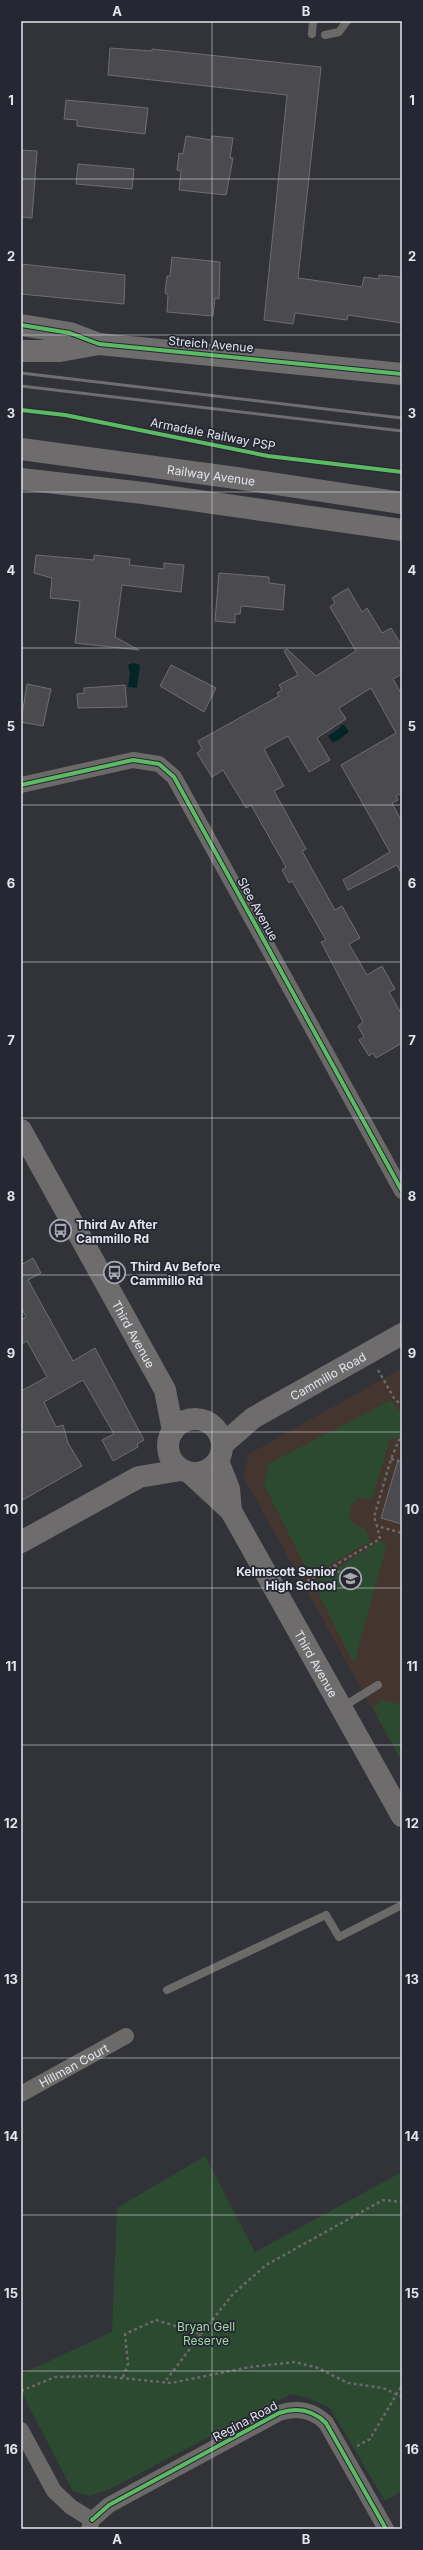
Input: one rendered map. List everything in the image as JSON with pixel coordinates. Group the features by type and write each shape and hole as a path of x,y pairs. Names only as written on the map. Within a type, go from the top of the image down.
{"main road":[{"name":"Streich Avenue","path":"21,325 70,333 99,344 402,374"},
{"name":"Streich Avenue","path":"21,351 60,351 99,344"},
{"name":"Railway Avenue","path":"21,449 236,478 402,503"},
{"path":"21,479 131,491 402,530"},
{"name":"Third Avenue","path":"21,1130 165,1390 205,1422"},
{"name":"Cammillo Road","path":"220,1453 253,1418 402,1334"},
{"name":"Third Avenue","path":"165,1390 170,1438"},
{"name":"Cammillo Road","path":"205,1422 253,1418"},
{"path":"21,1542 139,1477 185,1471 200,1474 207,1471 220,1453 221,1436 205,1422 184,1421 139,1477"},
{"path":"170,1438 171,1459 185,1471"},
{"name":"Third Avenue","path":"220,1453 229,1489 231,1511"},
{"name":"Third Avenue","path":"185,1471 231,1511 340,1709 402,1816"}],"street":[{"name":"Slee Avenue","path":"21,785 133,760 159,764 174,778 402,1191"},
{"name":"Hillman Court","path":"21,2094 126,2036"},
{"name":"Regina Road","path":"91,2524 109,2505 279,2413 300,2409 314,2414 326,2423 386,2529"},
{"path":"21,2430 54,2491 91,2524"}],"lane":[{"path":"312,34 313,21"},
{"path":"324,35 339,32 347,21"},
{"path":"340,1709 378,1685"},
{"path":"166,1990 326,1915 339,1937 402,1905"}],"path":[{"path":"368,1352 394,1398 402,1406"},
{"path":"279,1597 380,1538 374,1517 391,1459 402,1433"},
{"path":"391,1459 402,1462"},
{"path":"377,1526 402,1533"},
{"path":"335,1565 346,1585"},
{"path":"164,2383 233,2294 266,2265 382,2200 402,2202"},
{"path":"123,2377 128,2364 125,2334 156,2320 201,2334"},
{"path":"21,2391 55,2377 123,2377 164,2383 183,2382 250,2367 295,2362 318,2368 348,2383 384,2388 402,2397"},
{"path":"354,2448 370,2438 402,2384"}],"shaded area":[{"path":"133,663 140,665 137,688 128,687 130,673 128,665"},
{"path":"340,725 344,725 349,732 337,741 332,742 328,736 341,727"},
{"name":"Kelmscott Senior High School","path":"402,1368 402,1762 243,1476 249,1454"}],"green space":[{"path":"391,1400 397,1409 402,1411 400,1437 390,1440 372,1499 358,1498 351,1506 350,1519 355,1525 364,1528 371,1541 310,1576 264,1485 268,1464"},
{"path":"380,1541 387,1544 354,1664 313,1583"},
{"path":"381,1700 402,1704 402,1762 373,1708"},
{"name":"Bryan Gell Reserve","path":"205,2156 255,2252 402,2172 402,2491 385,2501 330,2408 309,2398 291,2394 110,2489 90,2496 73,2491 21,2391 21,2374 112,2332 117,2208"}],"building":[{"path":"110,48 152,51 152,49 321,67 298,278 362,287 364,277 379,279 379,275 402,277 402,323 348,315 347,320 295,313 293,324 264,320 287,95 108,75"},
{"path":"66,100 148,108 145,134 77,126 77,120 64,119"},
{"path":"186,136 211,140 212,136 233,138 230,158 233,158 226,195 179,190 181,171 177,170 179,153 183,154"},
{"path":"21,150 37,151 32,218 21,217"},
{"path":"78,164 134,169 132,189 76,184"},
{"path":"172,257 220,262 219,299 215,298 213,316 167,312 168,295 165,293 167,276 170,276"},
{"path":"21,264 125,275 124,304 21,294"},
{"path":"36,555 94,560 94,555 130,559 129,565 164,569 164,563 184,565 181,592 122,585 115,637 139,650 75,643 80,601 50,598 52,578 34,573"},
{"path":"219,573 269,577 269,583 285,585 283,610 241,606 240,614 235,614 235,623 215,621"},
{"path":"348,588 362,612 367,608 382,633 391,628 402,646 402,674 393,679 402,695 402,793 396,796 398,800 392,803 402,822 402,875 397,865 348,890 343,880 390,852 341,765 396,733 371,688 339,708 346,719 317,738 330,760 309,772 288,736 264,749 284,786 274,791 306,849 302,851 335,910 342,906 360,938 349,944 367,975 382,966 395,989 389,992 402,1015 402,1043 376,1058 373,1053 369,1056 359,1040 364,1037 358,1026 363,1022 321,942 326,940 292,881 289,883 282,870 286,867 251,805 246,808 223,770 212,777 197,753 202,749 198,741 279,696 277,693 282,690 279,685 298,675 284,651 287,649 316,676 356,651 330,607 335,603 332,598"},
{"path":"171,665 216,688 204,712 160,686"},
{"path":"27,684 51,689 43,726 21,722"},
{"path":"125,685 127,707 78,708 77,694 84,693 84,688"},
{"path":"33,1258 41,1273 28,1280 73,1361 95,1348 144,1440 137,1444 138,1447 113,1461 102,1440 114,1434 83,1380 44,1402 56,1427 63,1425 68,1443 82,1466 21,1501 21,1391 47,1377 27,1341 21,1344 21,1320 26,1317 21,1307 21,1265"},
{"path":"398,1460 402,1461 402,1524 381,1518"}],"railway":[{"path":"21,373 402,418"},
{"path":"21,386 402,431"}],"cycle path":[{"path":"21,325 70,333 99,344 402,374"},
{"name":"Armadale Railway PSP","path":"21,410 65,415 268,456 402,472"},
{"path":"21,785 133,760 159,764 174,777 402,1191"},
{"path":"92,2520 109,2505 279,2413 298,2410 316,2415 326,2423 386,2529"}],"place":[{"name":"Third Av After Cammillo Rd","path":"61,1231"},
{"name":"Third Av Before Cammillo Rd","path":"115,1273"},
{"name":"Kelmscott Senior High School","path":"351,1578"}]}
